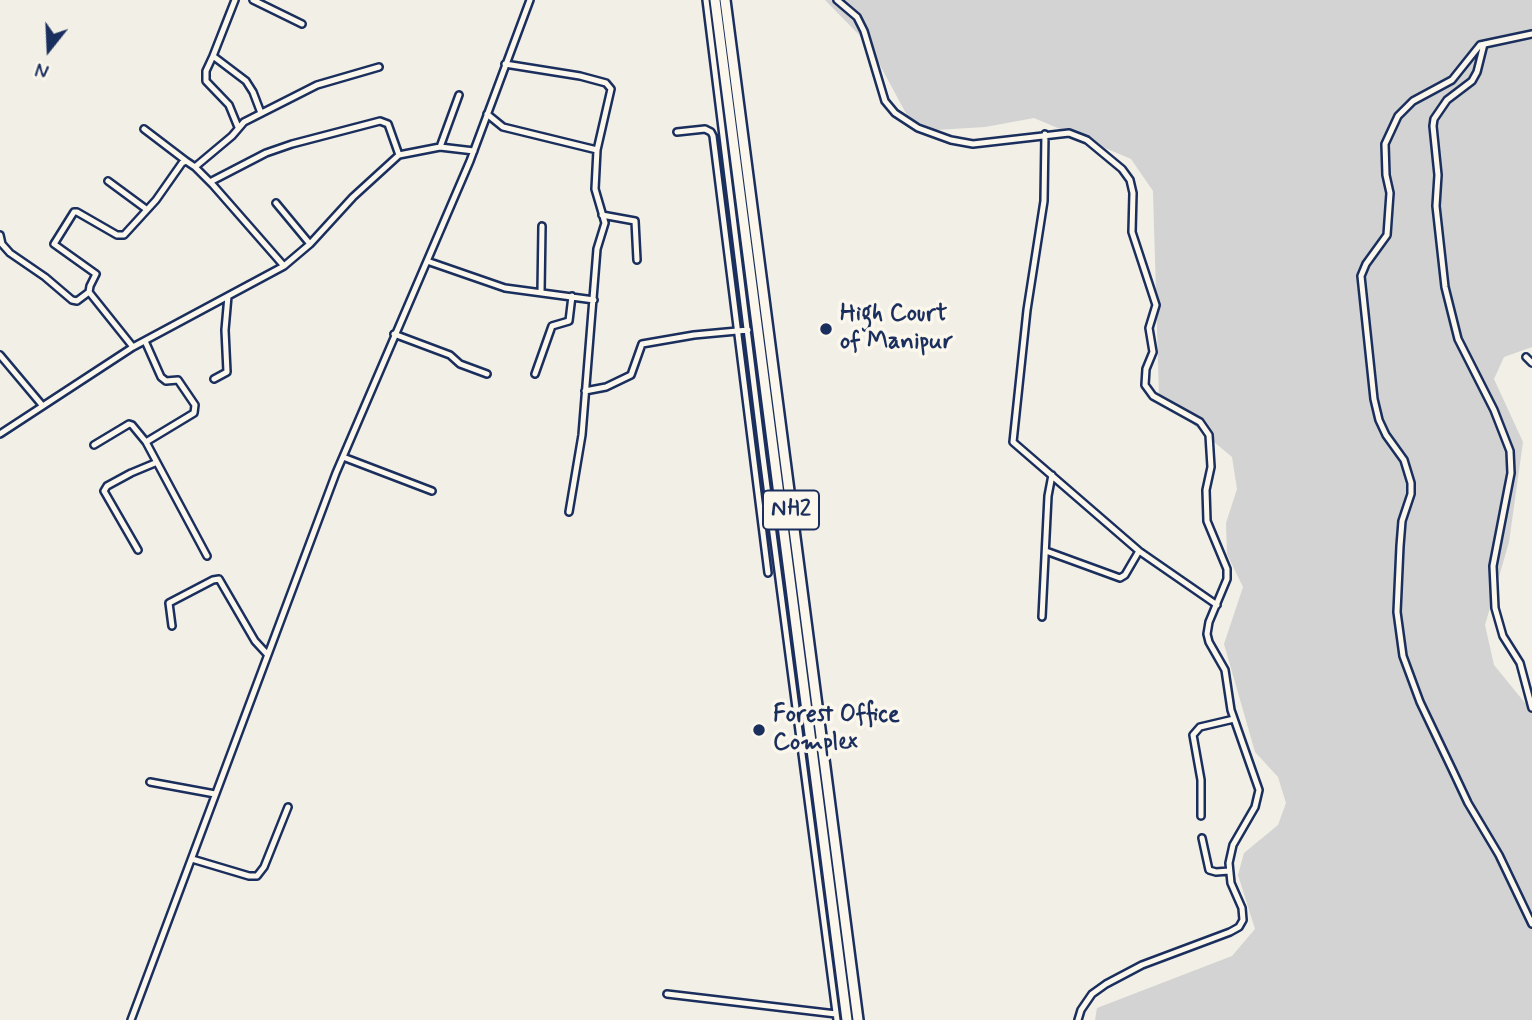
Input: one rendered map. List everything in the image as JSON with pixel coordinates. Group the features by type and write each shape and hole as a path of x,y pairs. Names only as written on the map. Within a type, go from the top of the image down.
{"highway":[{"name":"NH2","path":"715,0 847,1020"},
{"name":"NH2","path":"725,0 858,1020"}],"street":[{"path":"235,0 205,71 206,81 229,106 238,127"},
{"path":"253,0 302,24"},
{"path":"131,1020 343,457 474,151 530,0"},
{"path":"667,994 837,1017 706,0"},
{"path":"837,0 857,17 886,101 895,113 906,121 934,135 973,144 1069,133 1087,140 1122,169 1132,186 1132,232 1156,305 1149,328 1153,352 1144,374 1144,385 1153,396 1200,422 1209,435 1211,467 1206,490 1207,521 1227,569 1227,579 1209,622 1207,634 1225,670 1234,719 1259,790 1251,816 1233,845 1229,871 1243,912 1243,920 1239,927 1142,965 1106,984 1092,994 1078,1020"},
{"path":"1532,34 1475,48 1452,80 1413,101 1398,117 1385,144 1386,175 1390,193 1388,226 1384,242 1366,264 1361,276 1374,399 1379,420 1404,460 1411,483 1411,494 1402,521 1400,546 1397,612 1403,656 1420,702 1457,780 1499,855 1532,924"},
{"path":"1484,44 1478,72 1472,82 1447,100 1434,120 1438,175 1436,206 1444,287 1458,339 1494,410 1510,450 1511,473 1493,566 1495,608 1503,636 1520,663 1532,708"},
{"path":"213,56 246,81 261,113"},
{"path":"505,64 580,76 610,86 608,111 597,150 595,189 605,223 597,248 582,435 569,512"},
{"path":"195,167 232,136 244,121 317,85 379,67"},
{"path":"440,147 459,95"},
{"path":"487,114 503,127 597,150"},
{"path":"210,182 257,157 284,147 380,121 388,124 400,155"},
{"path":"144,129 195,167 284,266"},
{"path":"677,132 709,130 713,136 768,573"},
{"path":"1045,134 1044,210 1027,310 1012,436 1016,446 1139,551 1217,605"},
{"path":"0,434 133,347 284,266 310,244 353,197 400,155 440,147 474,151"},
{"path":"0,235 2,244 10,253 77,301 89,292 96,274 54,244 72,214 78,212 121,236 127,233 186,161"},
{"path":"108,181 146,209"},
{"path":"276,204 310,244"},
{"path":"603,215 635,221 637,260"},
{"path":"541,292 542,226"},
{"path":"427,261 505,288 594,299"},
{"path":"89,292 133,347"},
{"path":"214,379 227,372 225,330 228,296"},
{"path":"535,374 552,326 569,321 572,296"},
{"path":"586,391 606,387 631,375 642,344 685,336 748,330"},
{"path":"394,334 450,355 460,364 487,374"},
{"path":"145,341 161,377 166,381 178,380 196,408 194,413 183,421 146,442"},
{"path":"0,355 42,405"},
{"path":"1526,357 1532,363"},
{"path":"94,445 129,424 132,425 146,442 207,556"},
{"path":"343,457 432,491"},
{"path":"138,550 104,491 107,486 131,472 155,463"},
{"path":"1042,617 1052,475"},
{"path":"1045,551 1120,578 1125,575 1139,551"},
{"path":"172,626 169,603 219,579 256,641 267,654"},
{"path":"1200,816 1201,780 1192,735 1200,727 1234,719"},
{"path":"150,782 215,794"},
{"path":"192,859 257,876 264,867 288,807"},
{"path":"1202,838 1209,870 1229,871"}],"shaded area":[{"path":"825,0 1532,0 1532,347 1504,357 1494,379 1523,442 1509,542 1485,625 1494,665 1525,703 1532,707 1532,1020 1095,1020 1097,1008 1232,956 1255,929 1238,875 1244,853 1278,825 1286,803 1278,777 1255,752 1224,644 1243,587 1227,554 1226,523 1237,489 1232,457 1159,396 1153,191 1131,159 1034,118 985,127 936,130 908,117 869,45"}],"place":[{"name":"High Court of Manipur","path":"826,329"},
{"name":"Forest Office Complex","path":"759,730"}]}
